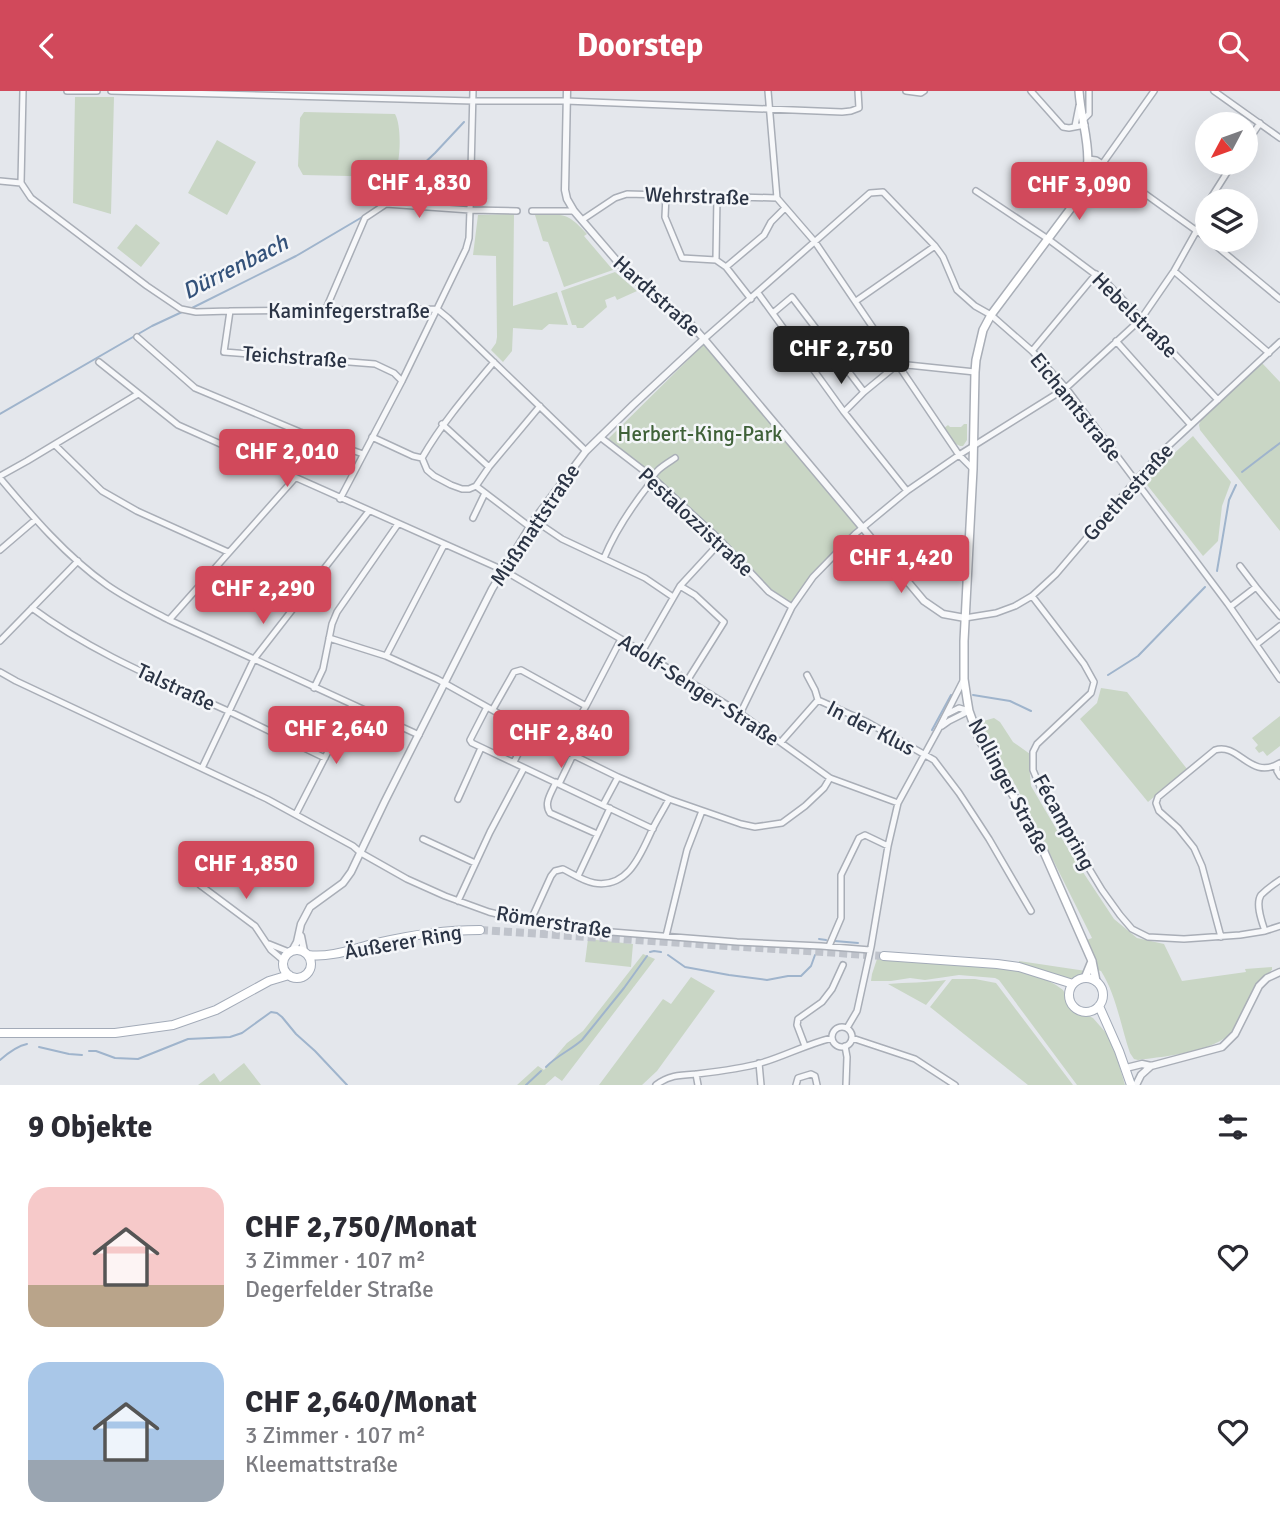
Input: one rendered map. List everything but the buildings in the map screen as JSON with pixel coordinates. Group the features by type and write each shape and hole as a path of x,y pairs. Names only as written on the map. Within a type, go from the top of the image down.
{"main road":[{"name":"Nollinger Straße","path":"1079,91 1088,159 1084,188 991,315 976,360 964,679 969,711 979,739 1044,852 1092,961 1096,981"},
{"name":"Äußerer Ring","path":"306,953 326,956 380,942 441,931 480,930"},
{"path":"269,981 291,952 298,950 306,953 311,960 311,968 302,977 295,978 289,975 284,963"},
{"path":"884,955 1019,967 1071,988"},
{"name":"Äußerer Ring","path":"311,968 326,956"},
{"path":"1085,978 1092,961"},
{"path":"0,1033 115,1033 173,1025 216,1010 269,981 289,975"},
{"path":"1085,978 1096,981 1103,998 1096,1008 1083,1012 1075,1008 1070,1001 1071,988 1078,980 1085,978"},
{"path":"1096,1008 1126,1067 1130,1085"}],"street":[{"path":"0,181 20,183 23,91"},
{"path":"67,91 97,91"},
{"path":"111,91 566,101 842,112 859,108 858,91"},
{"path":"340,499 464,257 469,239 473,91"},
{"name":"Hardtstraße","path":"567,91 565,190 574,211 629,275 687,320 705,339 929,606 943,614 965,618"},
{"path":"768,91 777,198 815,242 959,455 973,468"},
{"path":"906,91 924,91"},
{"path":"1031,91 1063,127 1069,128 1084,122 1089,114 1089,91"},
{"path":"1103,163 1154,91"},
{"path":"1214,91 1280,138"},
{"path":"1075,126 1080,103"},
{"path":"1088,159 1103,163 1195,229"},
{"name":"Kaminfegerstraße","path":"20,183 30,198 181,309 196,312 437,309 586,451"},
{"name":"Hebelstraße","path":"976,191 1048,239 1108,284 1218,400"},
{"name":"Eichamtstraße","path":"870,193 883,192 935,246 943,257 957,290 1032,351 1066,389 1277,668 1280,679"},
{"name":"Müßmattstraße","path":"291,952 310,907 343,883 351,872 503,570 532,524 586,451 705,339 870,193"},
{"name":"Wehrstraße","path":"582,220 615,198 627,194 777,198"},
{"path":"666,195 665,217 682,258 716,260 726,267 751,299"},
{"path":"716,260 717,196"},
{"path":"325,311 365,218 386,204 517,211"},
{"path":"726,267 764,235 771,222 785,208"},
{"path":"532,211 574,211"},
{"path":"740,714 792,607 813,577 863,528 907,491 959,455 1066,389 1142,319 1195,234"},
{"path":"856,301 935,246"},
{"path":"1224,252 1280,299"},
{"path":"1174,271 1269,353"},
{"path":"1032,351 1096,274"},
{"path":"758,293 844,412 907,491"},
{"path":"773,313 792,297 864,392"},
{"name":"Teichstraße","path":"230,311 224,352 374,364 394,373 402,381"},
{"path":"137,337 195,388 300,432 363,454"},
{"path":"1116,341 1191,425"},
{"name":"Goethestraße","path":"965,618 996,613 1032,596 1056,574 1136,480 1280,342"},
{"name":"Adolf-Senger-Straße","path":"99,362 178,425 503,570 621,639 740,714 830,778 898,803"},
{"path":"422,458 442,424 494,362"},
{"path":"844,412 898,364 975,372"},
{"path":"138,394 0,477 36,520 108,586 169,620 419,735"},
{"path":"422,458 427,470 451,485 469,489 476,485 540,406"},
{"path":"442,424 489,467"},
{"path":"372,437 422,458"},
{"name":"Pestalozzistraße","path":"600,437 652,477 719,539 769,592 792,607"},
{"path":"55,445 102,491 137,511 228,552"},
{"path":"604,558 613,536 652,477 676,458"},
{"path":"169,620 295,478"},
{"path":"476,485 532,524 645,578 673,597"},
{"path":"473,518 485,493"},
{"path":"202,768 254,659 369,512"},
{"path":"0,550 36,520"},
{"path":"314,688 323,669 332,624 344,600 398,524"},
{"path":"642,652 680,586 715,548 719,539"},
{"path":"386,656 444,545"},
{"path":"0,641 78,561"},
{"path":"1240,566 1280,616"},
{"path":"680,586 695,595 724,622 687,681"},
{"path":"1230,607 1256,587"},
{"name":"Fécampring","path":"1032,596 1084,664 1094,682 1091,693 1037,744 1032,752 1033,770 1041,789 1120,915 1132,929 1148,937 1221,937 1265,931 1280,926"},
{"name":"Talstraße","path":"32,608 82,642 325,758"},
{"path":"1257,644 1280,626"},
{"path":"329,638 386,656 446,682 573,755 618,777 669,799 741,824 755,827 782,823 805,806 824,788 830,778"},
{"path":"561,748 621,639"},
{"path":"586,706 520,670 514,672 470,740 481,748 653,829"},
{"name":"Römerstraße","path":"0,671 296,814 356,847 360,853 422,886 495,914 574,929 870,950"},
{"name":"In der Klus","path":"807,675 818,701"},
{"path":"847,1028 858,1011 898,803 964,679"},
{"name":"In der Klus","path":"781,742 818,701"},
{"name":"In der Klus","path":"818,701 867,722 934,760 960,793 1031,911"},
{"path":"296,814 352,705"},
{"path":"946,714 959,708 969,711"},
{"path":"939,729 969,711"},
{"path":"514,762 530,730"},
{"path":"1221,937 1202,866 1194,848 1178,828 1159,811 1156,803 1158,797 1208,754 1222,747 1250,764 1263,768 1279,764"},
{"path":"458,799 481,748"},
{"path":"573,755 547,803 547,808 550,813 597,834"},
{"path":"1279,764 1277,771 1280,776"},
{"path":"458,901 524,768"},
{"path":"603,805 618,777"},
{"path":"530,922 555,871 563,869 585,880 600,883 609,883 623,877 635,866 669,799"},
{"path":"578,876 610,808"},
{"path":"666,936 687,850 702,811"},
{"path":"829,946 841,918 841,875 859,838 865,835 888,846"},
{"path":"423,839 475,863"},
{"path":"1265,931 1259,901 1261,895 1280,880"},
{"path":"200,885 255,926 271,950 284,963"},
{"path":"300,931 306,953"},
{"path":"266,942 291,952"},
{"path":"805,1046 797,1025 798,1019 822,1002 832,989 843,965"},
{"path":"1136,1085 1144,1071 1151,1066 1222,1047 1235,1034 1259,986 1266,978 1280,972"},
{"path":"837,1028 847,1028 852,1034 845,1046 838,1045 832,1038 837,1028"},
{"path":"656,1085 676,1075 759,1063 832,1038"},
{"path":"852,1038 915,1059 955,1085"},
{"path":"845,1046 848,1056 846,1085"},
{"path":"759,1063 761,1085"},
{"path":"1126,1067 1151,1066"},
{"path":"1126,1067 1133,1073 1144,1071"},
{"path":"696,1074 698,1085"},
{"path":"796,1085 798,1078 811,1074 815,1076 817,1085"}],"green space":[{"path":"75,97 114,97 111,214 73,203"},
{"path":"304,112 395,114 400,145 398,164 393,177 303,175 298,166 300,118"},
{"path":"217,140 256,162 227,215 188,193"},
{"path":"514,214 513,306 557,292 568,325 549,324 542,330 513,328 512,351 503,362 491,350 497,337 496,256 473,255 478,215"},
{"path":"535,215 559,215 574,221 613,270 564,287 548,242 543,241"},
{"path":"136,224 160,243 141,267 117,248"},
{"path":"615,272 637,291 617,300 615,296 605,300 607,307 583,328 572,325 561,291"},
{"name":"Herbert-King-Park","path":"705,343 859,527 811,575 791,603 771,589 721,537 655,476 608,439"},
{"path":"1262,363 1280,382 1280,531 1200,430 1199,425 1201,420"},
{"path":"967,424 967,440 960,446 954,443 943,429 948,425 961,427"},
{"path":"1193,436 1231,482 1222,506 1218,541 1203,556 1144,481"},
{"path":"1101,688 1127,692 1187,769 1148,802 1080,719 1097,703"},
{"path":"1280,716 1280,746 1267,756 1263,751 1259,753 1255,748 1258,745 1252,738"},
{"path":"994,718 1000,722 1013,742 1030,754 1031,786 1114,919 1137,938 1164,944 1182,981 1246,972 1245,969 1272,967 1254,990 1238,1024 1220,1041 1193,1051 1134,1059 1111,990 1101,971 1097,970 1097,963 1087,940 1092,938 1017,788 982,728 980,722"},
{"path":"588,939 633,944 631,967 585,962"},
{"path":"643,954 655,959 562,1081 555,1076 545,1085 517,1085 538,1066 544,1070 567,1043 583,1031"},
{"path":"877,959 1004,968 1039,976 1063,990 1073,1008 1093,1018 1107,1034 1125,1085 1077,1085 999,980 959,975 925,980 910,978 871,981"},
{"path":"1019,961 1086,971 1077,977 1065,978 1019,964"},
{"path":"691,977 715,991 657,1071 642,1085 599,1085 663,999 671,1004"},
{"path":"952,979 996,983 1073,1085 1028,1085 930,1007"},
{"path":"946,980 926,1005 888,984 931,982"},
{"path":"244,1063 261,1085 198,1085 214,1073 220,1082"}],"waterway":[{"name":"Dürrenbach","path":"380,205 464,122"},
{"name":"Dürrenbach","path":"190,309 296,256 364,216"},
{"name":"Dürrenbach","path":"0,414 152,326 182,312"},
{"path":"1242,472 1280,443"},
{"path":"1217,571 1229,500 1236,485"},
{"path":"1108,675 1138,656 1205,587"},
{"path":"932,730 951,695"},
{"path":"973,695 1010,701 1031,711"},
{"path":"819,939 826,940"},
{"path":"835,941 858,943"},
{"path":"650,952 661,952"},
{"path":"668,955 685,967 767,980 801,976 811,966 815,955"},
{"path":"546,1067 582,1040 647,956"},
{"path":"89,1051 115,1058 138,1059 188,1039 230,1037 242,1033 271,1012 282,1017 347,1085"},
{"path":"0,1060 9,1052 27,1044"},
{"path":"39,1047 82,1055"},
{"path":"526,1085 541,1071"}],"tunnel":[{"path":"480,930 884,956"}]}
